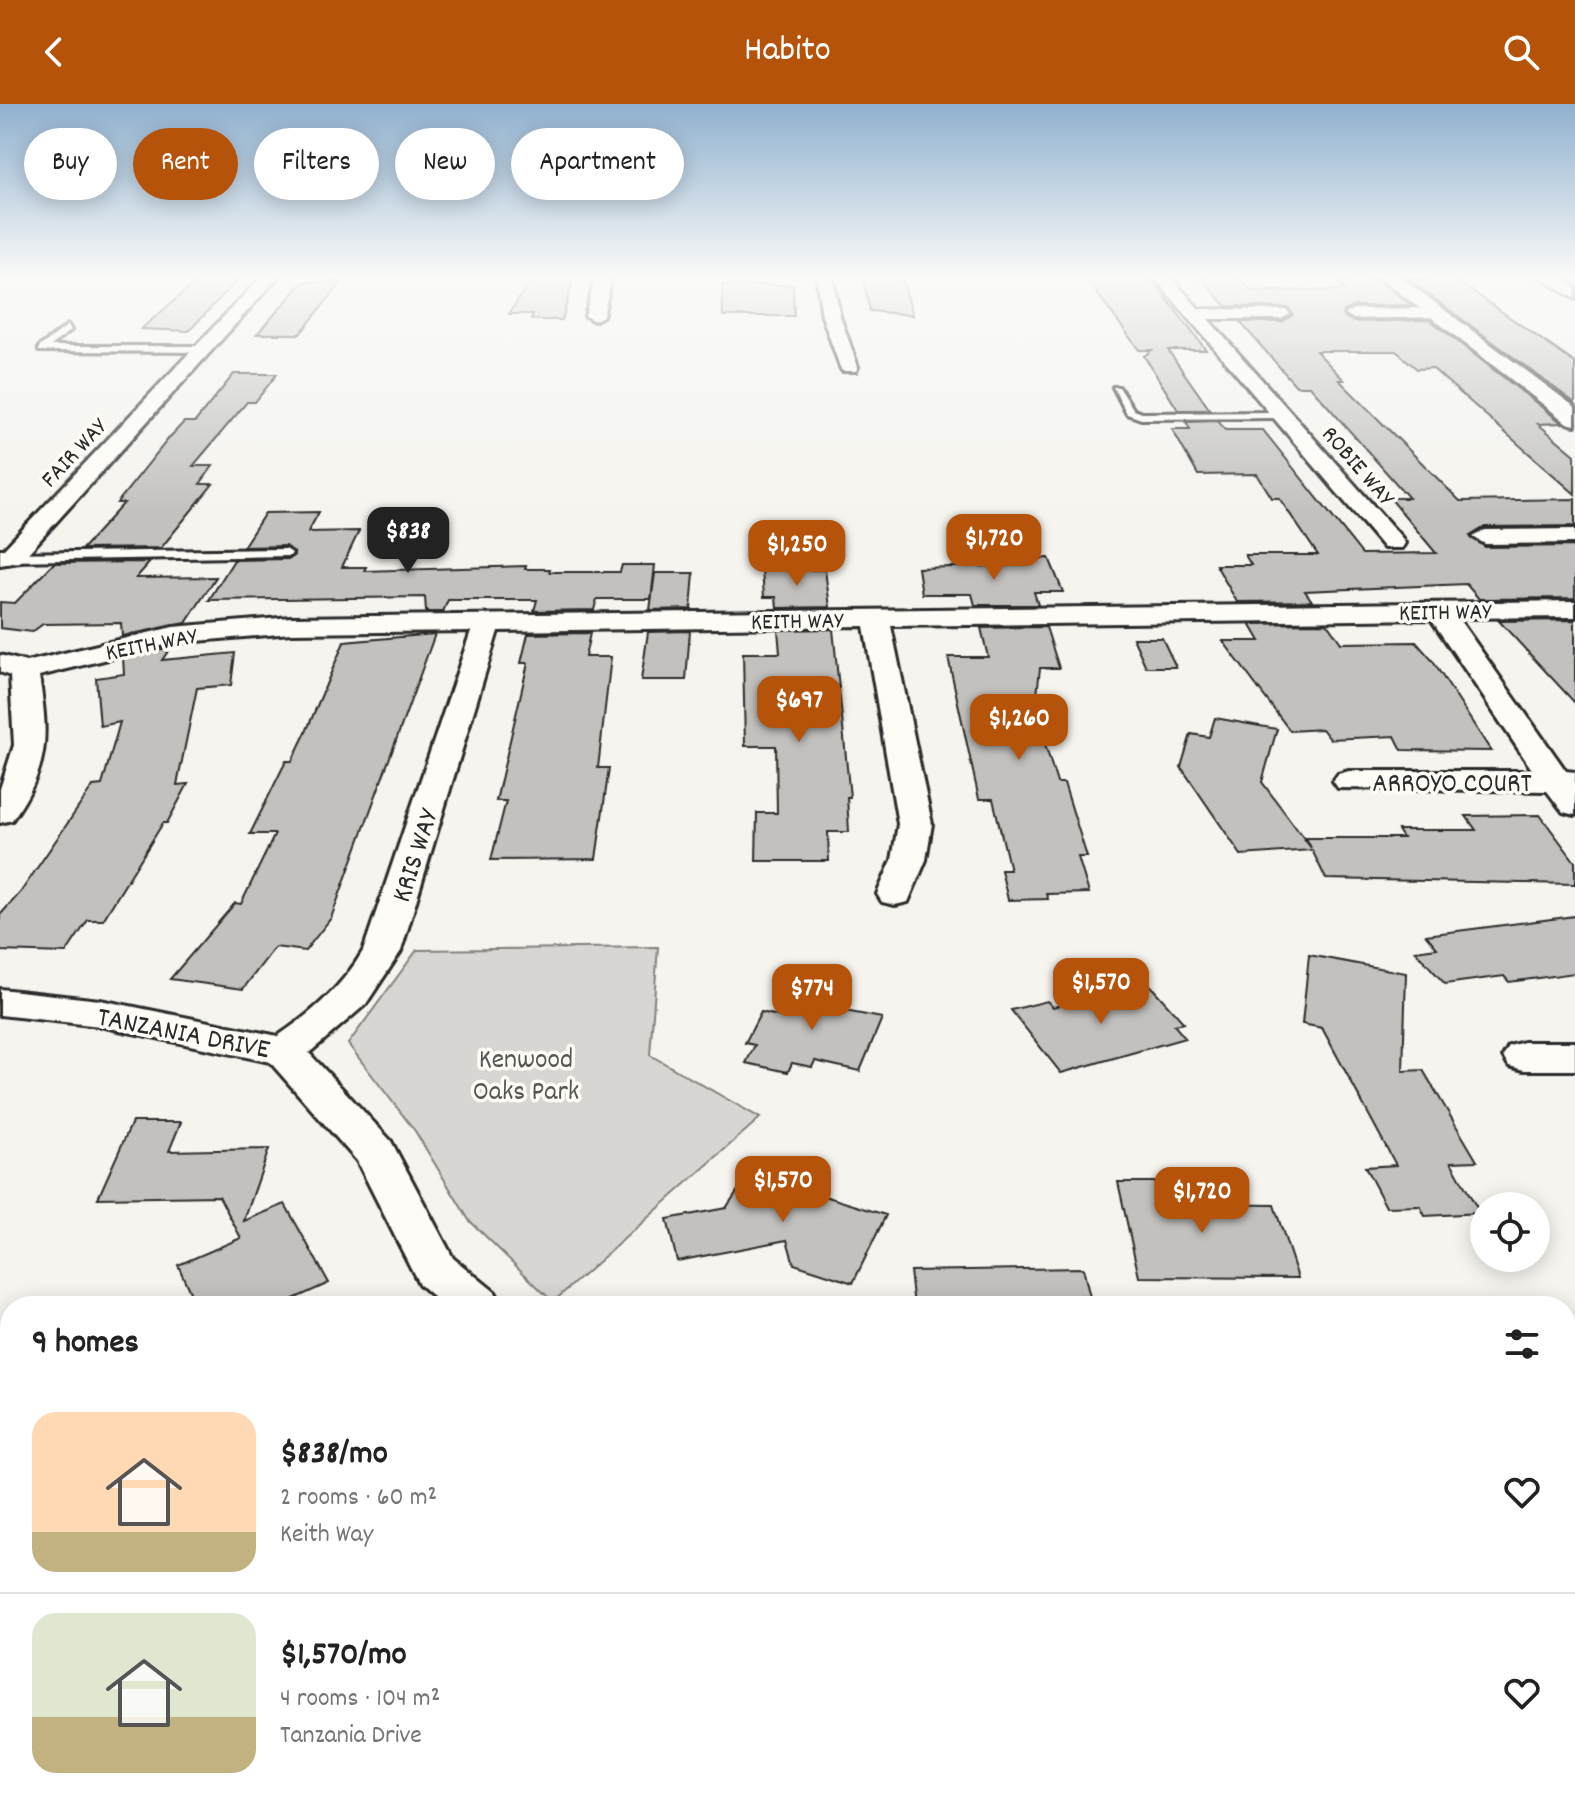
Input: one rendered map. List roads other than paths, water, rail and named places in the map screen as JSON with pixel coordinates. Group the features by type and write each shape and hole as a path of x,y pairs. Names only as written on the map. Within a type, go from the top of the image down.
{"street":[{"name":"FAIR WAY","path":"6,557 198,356"},
{"path":"845,356 849,367"},
{"name":"ROBIE WAY","path":"1230,356 1393,543"},
{"path":"1492,356 1575,418"},
{"path":"1485,537 1575,536"},
{"name":"KEITH WAY","path":"12,666 173,635 291,625 1575,609"},
{"path":"1439,611 1568,789"},
{"path":"876,619 915,824 909,860 895,894"},
{"name":"KRIS WAY","path":"284,1051 322,1027 357,992 382,951 487,623"},
{"path":"0,813 20,788 32,733 12,666"},
{"name":"ARROYO COURT","path":"1349,781 1568,789"},
{"name":"TANZANIA DRIVE","path":"0,1002 100,1013 284,1051 375,1152 436,1271 466,1296"},
{"path":"1524,1056 1575,1056"}],"lane":[{"path":"1116,389 1130,412 1141,416 1281,415"},
{"path":"6,557 286,553"}],"park label":[{"name":"Kenwood Oaks Park","path":"526,1073"}]}
